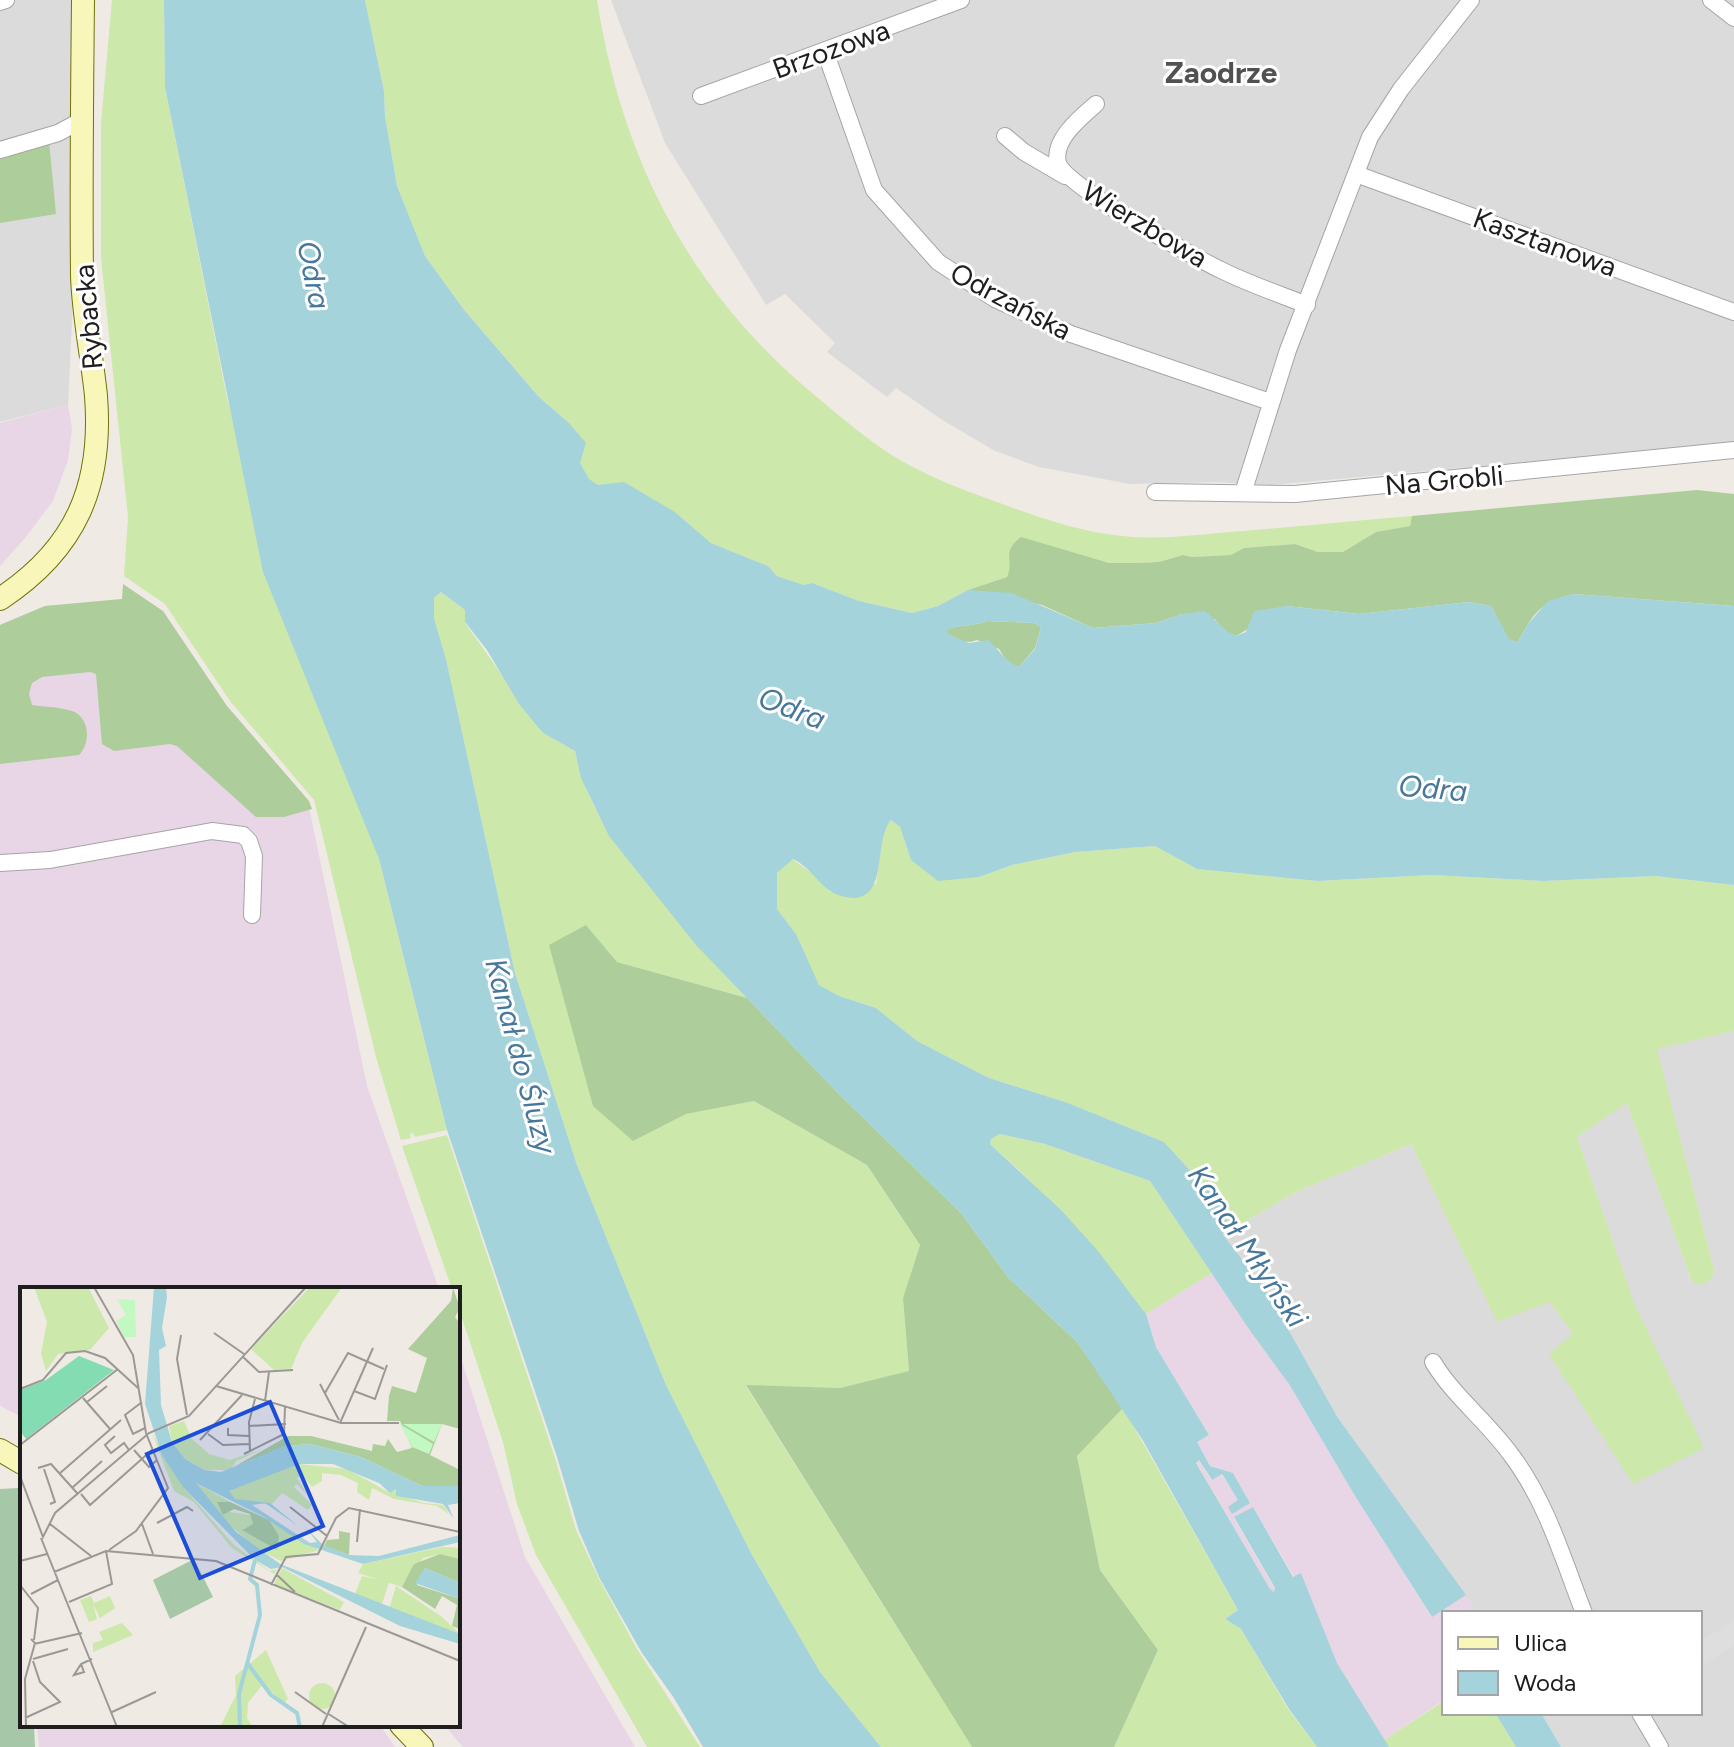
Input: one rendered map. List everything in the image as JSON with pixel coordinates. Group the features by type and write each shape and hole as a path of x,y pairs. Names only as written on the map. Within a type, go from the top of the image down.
{"street":[{"name":"Rybacka","path":"0,599 35,574 56,552 76,521 96,448 96,394 82,279 83,0"},
{"name":"Brzozowa","path":"701,96 961,0"},
{"path":"1243,493 1270,402 1375,127 1471,0"},
{"path":"1711,0 1734,18"},
{"name":"Odrzańska","path":"825,51 874,190 918,242 945,268 995,299 1071,334 1270,402"},
{"name":"Wierzbowa","path":"1096,104 1071,129 1059,149 1059,164 1066,177 1223,271 1307,305"},
{"path":"0,150 58,133 82,120"},
{"path":"1005,136 1024,152 1066,177"},
{"name":"Kasztanowa","path":"1356,174 1734,312"},
{"name":"Na Grobli","path":"1155,492 1295,494 1733,451"},
{"path":"0,863 50,860 212,831 243,835 249,841 254,856 252,915"},
{"path":"1433,1362 1442,1378 1491,1428 1514,1458 1556,1534 1583,1611"},
{"path":"0,1450 20,1462"},
{"path":"1641,1715 1660,1747"},
{"path":"403,1727 422,1747"}],"shaded area":[{"path":"0,0 75,0 74,278 68,405 0,422"},
{"path":"611,0 1734,0 1734,447 1726,444 1271,485 1217,482 1130,484 1039,467 995,451 896,388 887,397 827,352 835,343 785,294 766,305 665,143"},
{"path":"68,405 72,429 68,460 53,501 0,566 0,423"},
{"path":"123,599 309,807 367,1086 438,1287 20,1287 20,1416 0,1406 0,625 45,606"},
{"path":"1734,1031 1734,1747 1561,1747 1542,1715 1702,1715 1702,1611 1477,1611 1338,1418 1266,1290 1222,1235 1296,1192 1411,1144 1497,1321 1550,1301 1573,1334 1633,1302 1577,1137 1627,1102 1692,1282 1715,1273 1656,1048"},
{"path":"1212,1273 1289,1384 1431,1616 1466,1595 1477,1611 1442,1611 1442,1701 1384,1740 1337,1663 1301,1574 1294,1577 1253,1507 1234,1518 1275,1589 1274,1593 1270,1589 1196,1462 1199,1460 1211,1480 1221,1474 1239,1501 1229,1507 1250,1503 1233,1473 1210,1466 1197,1442 1209,1435 1156,1347 1146,1314"},
{"path":"460,1355 525,1557 635,1747 463,1747 446,1727 460,1727"},
{"path":"1734,1621 1734,1646 1702,1665 1702,1640"},
{"path":"37,1727 381,1727 395,1747 39,1747"}],"green space":[{"path":"112,0 164,0 165,87 228,403 379,859 447,1130 415,1137 413,1133 410,1134 411,1138 401,1140 376,1057 314,800 230,701 165,604 124,576 128,517 101,258 101,123"},
{"path":"365,0 597,0 608,59 644,169 669,220 699,269 733,315 773,358 862,434 915,468 1041,518 1123,536 1177,537 1412,516 1410,526 1376,532 1343,552 1318,552 1295,544 1244,548 1231,555 1183,555 1159,562 1134,563 1109,563 1078,555 1010,570 1007,577 968,590 938,606 912,613 859,601 812,583 804,585 777,576 768,566 711,543 675,512 589,480 580,463 569,423 539,397 465,311 425,256 397,186 384,91"},
{"path":"49,141 56,214 0,223 0,158"},
{"path":"1697,490 1734,494 1734,606 1573,594 1539,610 1518,642 1509,640 1491,606 1469,602 1359,614 1287,606 1236,636 1224,631 1215,619 1183,614 1156,623 1093,628 1042,605 968,590 1007,577 1009,552 1021,537 1109,563 1159,562 1183,555 1231,555 1244,548 1295,544 1318,552 1343,552 1376,532 1410,526 1412,516"},
{"path":"123,584 163,611 227,706 309,801 312,809 284,817 256,817 177,746 170,744 114,751 102,744 96,674 90,672 42,677 32,683 29,694 32,705 78,714 87,731 86,744 79,755 0,764 0,625 45,606 122,599"},
{"path":"441,592 465,610 465,623 543,733 575,751 595,809 616,842 676,918 747,998 617,962 586,925 633,1141 686,1114 754,1101 867,1165 920,1245 903,1298 909,1372 840,1388 746,1386 972,1747 881,1747 820,1672 751,1553 666,1385 577,1165 515,973 446,659 434,618 434,598"},
{"path":"987,621 1034,623 1041,627 1035,648 1019,667 1008,663 999,649 977,640 962,641 948,635 947,629"},
{"path":"891,820 900,827 911,860 979,877 1012,865 1075,852 1155,846 1197,869 1317,881 1431,875 1544,881 1655,876 1734,885 1734,1031 1657,1049 1715,1273 1704,1285 1692,1282 1627,1103 1577,1137 1634,1303 1704,1448 1633,1484 1549,1354 1573,1334 1550,1302 1497,1322 1411,1144 1296,1192 1222,1235 1219,1202 1164,1142 1068,1103 989,1078 917,1041 876,1008 839,996 818,985 796,934 777,909 777,873 792,859 819,878 830,892 876,884 884,828"},
{"path":"586,925 617,962 747,998 839,1094 961,1213 1008,1277 1077,1342 1123,1408 1077,1456 1100,1570 1158,1650 1114,1747 972,1747 746,1385 840,1388 909,1371 903,1298 920,1245 867,1165 754,1101 686,1114 633,1141 593,1106 549,945"},
{"path":"1000,1134 1045,1144 1150,1181 1212,1273 1146,1314 1072,1225 990,1144 991,1139"},
{"path":"447,1135 576,1530 637,1649 700,1747 647,1747 536,1555 517,1504 503,1442 460,1312 460,1287 451,1287 402,1146"},
{"path":"1123,1408 1238,1610 1225,1619 1241,1629 1288,1709 1317,1747 1114,1747 1158,1650 1100,1570 1077,1456"},
{"path":"18,1488 20,1727 34,1727 35,1747 0,1747 0,1489"},
{"path":"1442,1702 1442,1715 1496,1715 1516,1747 1389,1747 1384,1740"}],"water":[{"path":"164,0 365,0 384,91 397,186 425,256 465,311 539,397 569,423 586,443 580,463 589,479 598,485 624,482 675,512 711,543 768,566 777,576 804,585 812,583 859,601 912,613 938,606 968,590 1012,593 1093,628 1156,623 1205,611 1236,636 1246,632 1254,611 1287,606 1359,614 1469,602 1491,606 1509,639 1518,642 1528,624 1548,601 1573,594 1734,606 1734,885 1655,876 1544,881 1431,875 1317,881 1197,869 1155,846 1075,852 1012,865 979,877 938,881 911,860 900,827 891,820 883,840 876,878 865,895 851,898 832,892 793,859 777,873 777,909 796,934 819,985 839,996 876,1008 917,1041 989,1078 1068,1103 1164,1142 1219,1202 1227,1219 1223,1235 1266,1290 1338,1418 1466,1595 1432,1617 1289,1384 1150,1181 1045,1144 1000,1134 991,1139 990,1144 1062,1211 1098,1251 1146,1314 1156,1347 1209,1435 1197,1442 1210,1466 1233,1473 1250,1503 1232,1514 1228,1507 1238,1500 1222,1474 1212,1480 1199,1460 1196,1463 1270,1589 1274,1592 1275,1588 1234,1517 1253,1507 1293,1577 1301,1573 1337,1663 1389,1747 1317,1747 1289,1709 1241,1629 1225,1619 1238,1610 1142,1439 1077,1342 1008,1277 961,1213 839,1094 696,945 609,836 581,778 575,751 543,733 519,704 487,650 465,622 465,610 441,592 434,598 434,618 446,659 515,973 577,1165 666,1385 751,1553 820,1672 881,1747 703,1747 642,1653 600,1579 579,1531 447,1130 379,859 263,572 165,87","holes":["987,621 1034,623 1041,627 1035,649 1019,667 1006,659 988,640 969,643 948,634 948,629"]},
{"path":"1496,1715 1542,1715 1561,1747 1516,1747"}],"district":[{"name":"Zaodrze","path":"1221,72"}],"water label":[{"name":"Odra","path":"314,275"},
{"name":"Odra","path":"792,708"},
{"name":"Odra","path":"1433,788"},
{"name":"Kanał do Śluzy","path":"521,1056"},
{"name":"Kanał Młyński","path":"1248,1246"}]}
